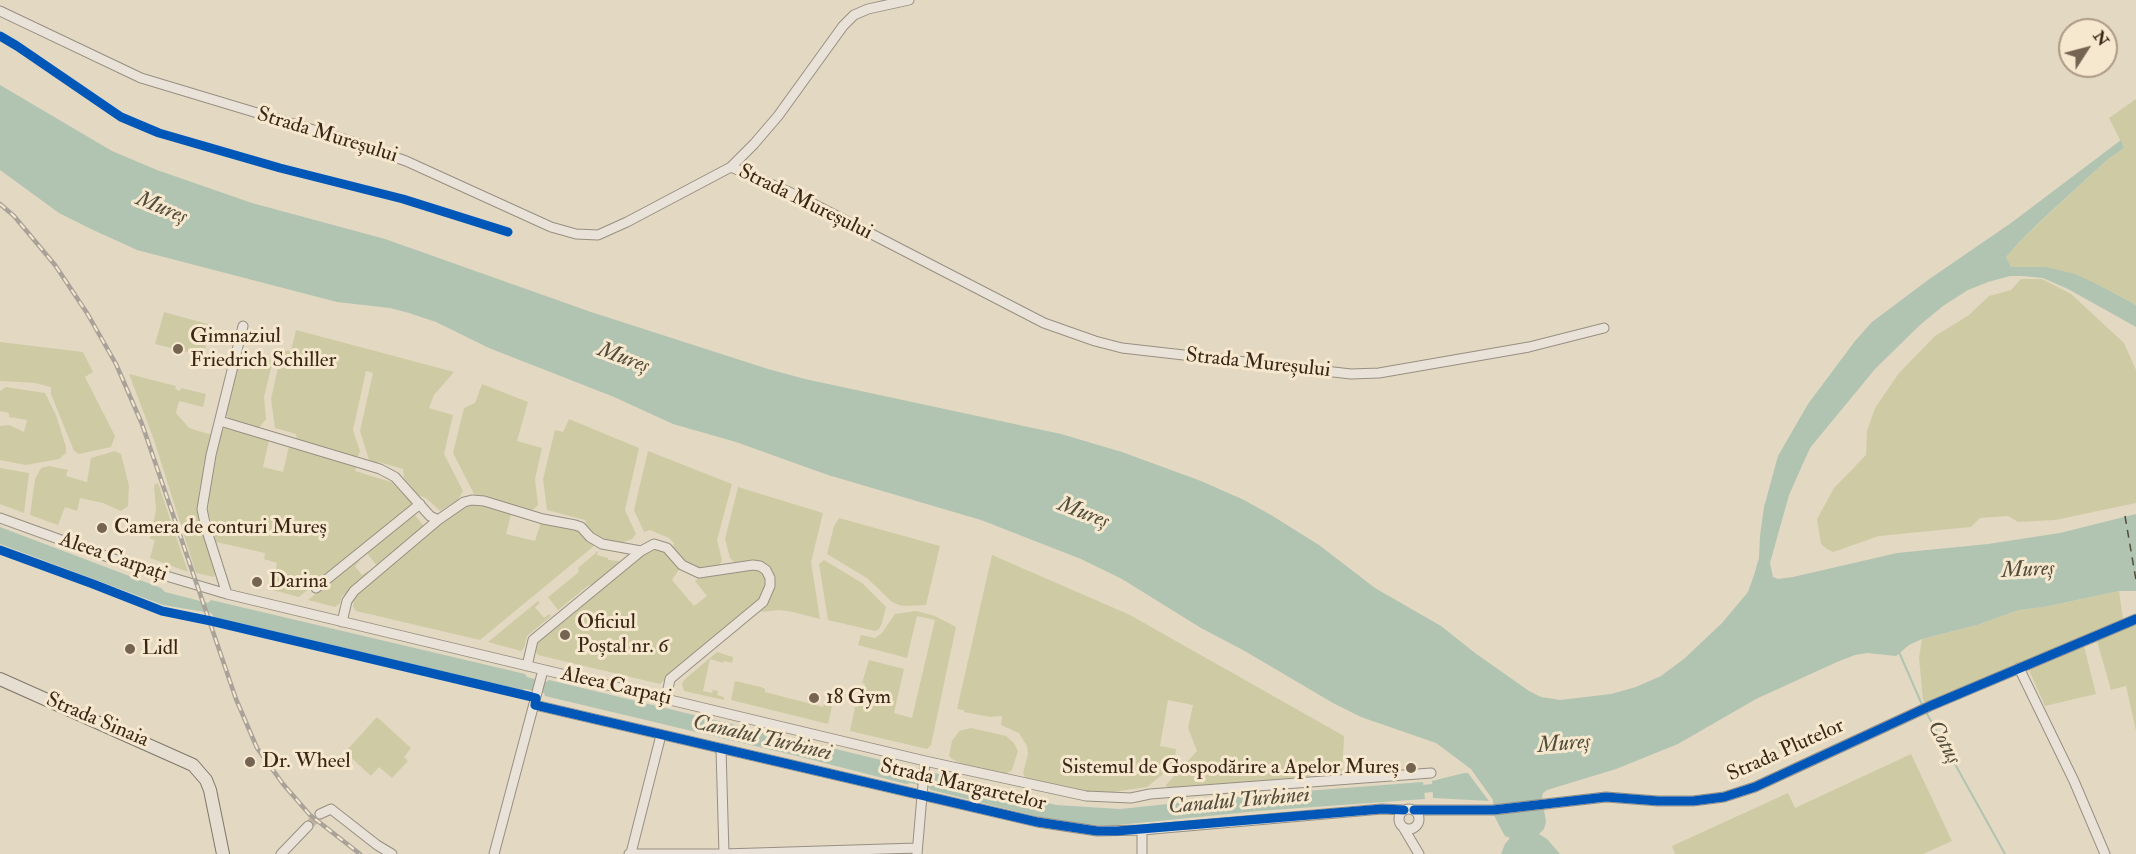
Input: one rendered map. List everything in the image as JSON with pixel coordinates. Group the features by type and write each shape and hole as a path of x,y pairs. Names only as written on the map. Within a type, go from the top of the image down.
{"main road":[{"name":"Strada Sinaia","path":"0,679 193,765 206,780 210,789 223,854"}],"street":[{"path":"731,167 778,116 843,26 854,15 868,9 909,0"},
{"name":"Strada Mureșului","path":"0,11 137,76 347,140 406,161 525,216 576,234 598,234 613,229 731,167 796,195 1044,323 1122,348 1351,374 1379,373 1529,347 1604,328"},
{"path":"227,594 202,509 205,484 243,326"},
{"path":"220,421 380,469 395,477 430,516 438,520"},
{"path":"342,621 347,601 354,591 438,520 464,502 472,500 484,501 543,519 581,527 595,540 608,546 641,551"},
{"path":"316,588 420,504"},
{"name":"Aleea Carpați","path":"0,518 136,567 227,594 527,666 542,673 666,699 925,764 1086,796 1131,798 1150,794 1431,773"},
{"path":"527,666 533,640 641,551 654,544 667,548 686,569 699,573 753,565 766,570 770,578 769,590 763,602 670,679 666,699"},
{"name":"Strada Plutelor","path":"1410,816 1428,811 1492,810 1606,797 1693,801 1724,797 1755,787 1918,711 2136,619"},
{"path":"2019,668 2074,782 2105,854"},
{"path":"494,854 542,673"},
{"name":"Strada Margaretelor","path":"536,700 661,735 922,791 1037,822 1097,831 1142,830 1391,810 1410,816"},
{"path":"661,735 630,854 917,851 925,764"},
{"path":"721,749 724,854"},
{"path":"320,814 331,808 377,845 392,854"},
{"path":"1410,816 1399,823 1417,852"},
{"path":"1403,827 1412,828 1410,816"},
{"path":"1410,816 1417,852"},
{"path":"281,854 308,826"},
{"path":"1142,830 1142,854"}],"shaded area":[{"path":"2136,99 2136,305 2099,285 2046,267 2011,267 2006,257 2021,240 2107,160 2124,148 2109,118"},
{"path":"2021,279 2042,279 2071,294 2124,343 2136,370 2136,503 2055,520 2018,522 2008,516 1980,518 1971,527 1879,536 1833,552 1827,549 1821,544 1817,519 1834,488 1866,455 1867,431 1875,408 1899,373 1935,336 1969,315 1989,296 2011,290"},
{"path":"164,312 211,325 203,356 155,344"},
{"path":"296,330 454,372 434,395 429,408 453,415 444,454 463,491 458,500 440,511 426,498 418,495 404,478 403,469 379,462 376,465 370,463 360,431 373,373 366,371 353,430 360,451 358,456 354,458 297,440 296,434 275,428 271,399 282,350 291,351"},
{"path":"0,342 83,352 93,372 85,377 115,436 111,447 79,454 74,451 51,394 51,387 35,383 0,381"},
{"path":"241,355 273,360 264,397 266,419 259,428 230,420 225,413"},
{"path":"129,374 176,386 175,389 180,391 181,388 206,394 203,407 179,401 176,413 189,428 212,435 199,492 198,509 215,570 214,577 196,573 154,440"},
{"path":"482,384 528,402 517,441 542,448 535,479 538,505 529,511 474,494 453,453 464,408 475,403"},
{"path":"6,387 45,393 56,415 66,447 66,453 59,459 26,465 0,460 0,426 9,425 24,432 27,420 9,417 9,413 0,411 0,391"},
{"path":"569,419 639,448 625,510 636,534 632,539 618,544 597,538 587,528 585,520 547,510 543,479 555,430 563,432"},
{"path":"224,428 269,440 263,467 283,472 289,446 356,467 355,471 391,482 413,504 299,597 272,590 277,563 264,559 265,553 216,542 208,511 209,494 221,431"},
{"path":"115,451 121,454 129,486 128,506 121,511 103,503 80,498 77,511 65,507 58,525 30,515 35,479 41,468 49,466 68,470 66,476 87,482 91,458"},
{"path":"648,451 732,484 717,540 722,560 720,565 698,568 687,565 680,558 673,547 674,543 669,538 650,530 644,532 634,510"},
{"path":"0,468 29,473 24,513 0,504"},
{"path":"158,483 188,572 150,558 155,540 150,539 156,510 154,485"},
{"path":"738,487 823,513 811,562 820,619 779,610 762,612 760,609 773,577 773,571 761,561 735,563 730,558 725,539"},
{"path":"473,503 511,514 506,534 535,541 541,522 578,531 594,546 480,640 356,611 353,606 354,600 360,590 434,529"},
{"path":"418,511 415,515 423,525 428,523 377,566 367,553"},
{"path":"839,518 940,546 926,605 902,606 892,602 867,578 827,554 834,526"},
{"path":"653,548 665,550 680,568 672,580 694,606 707,596 695,581 699,578 751,569 763,573 766,579 766,589 761,600 660,684 538,655 535,651 537,642"},
{"path":"598,551 597,555 608,558 608,560 619,561 618,565 593,586 589,585 558,610 548,597 579,572 578,568"},
{"path":"992,555 1130,615 1344,736 1342,778 1168,790 1166,785 1197,751 1188,728 1193,705 1168,700 1160,746 1176,749 1174,765 1147,787 1106,793 1086,793 1027,781 1023,773 1028,754 1027,746 1019,733 1001,725 1002,716 990,717 957,709"},
{"path":"358,560 360,561 355,566 362,575 368,571 369,573 342,596 340,603 335,607 308,600"},
{"path":"824,560 862,583 886,607 879,629 875,631 828,620 819,564"},
{"path":"2119,591 2123,619 1926,704 1923,700 1919,658 1922,639 1977,625 2019,610"},
{"path":"538,601 540,603 535,607 544,618 549,614 551,616 527,636 521,651 488,642"},
{"path":"916,611 935,616 956,627 931,745 927,749 850,731 855,707 858,707 862,695 860,691 863,691 865,684 862,683 869,660 904,669 894,713 912,718 935,620 917,616 907,658 858,645 861,635 875,638 882,633 895,614"},
{"path":"2136,624 2136,731 2126,686 2111,690 2097,641"},
{"path":"2084,646 2096,694 2045,706 2028,668"},
{"path":"717,652 733,657 732,663 710,659 703,691 712,693 713,690 718,691 717,695 724,697 724,700 684,691 682,684 684,680"},
{"path":"735,681 761,687 765,689 765,692 823,707 824,704 832,706 828,724 731,700"},
{"path":"377,717 411,748 404,757 408,761 392,778 379,767 371,776 345,752"},
{"path":"971,728 1006,736 1014,743 1018,751 1012,770 1004,775 963,765 949,756 952,741 959,731"},
{"path":"1911,754 1952,841 1923,854 1675,854 1672,846 1788,793 1795,808"}],"water":[{"name":"Mureș","path":"0,85 112,151 157,170 252,203 385,239 591,312 768,369 1061,434 1122,452 1201,481 1244,500 1319,545 1375,588 1441,626 1529,691 1541,697 1560,700 1611,694 1636,687 1661,676 1685,658 1722,623 1748,592 1754,575 1759,558 1764,507 1778,456 1808,404 1855,341 1872,322 2011,223 2121,140 2124,148 2107,160 2044,218 2006,257 2011,267 2046,267 2075,274 2099,285 2136,305 2136,327 2068,289 2043,278 2010,276 1988,282 1968,290 1943,306 1875,369 1810,448 1789,495 1770,563 1773,577 1778,579 1793,577 1897,553 1988,544 2060,533 2136,514 2136,591 2119,591 2019,610 1977,625 1922,639 1909,645 1896,656 1867,653 1837,662 1756,699 1678,744 1616,769 1547,790 1542,797 1546,822 1539,834 1547,839 1560,854 1501,854 1510,838 1505,836 1494,815 1493,800 1471,769 1436,743 1361,717 1333,703 1201,628 1122,579 1081,559 981,520 828,475 736,442 673,424 614,397 489,348 436,322 390,308 337,302 137,250 59,213 0,170"},
{"name":"Canalul Turbinei","path":"0,527 161,588 165,592 208,603 211,600 525,674 527,677 546,682 549,680 877,759 1056,805 1120,809 1253,795 1423,782 1425,799 1258,811 1118,825 1055,821 931,790 928,787 906,784 545,696 544,693 522,690 214,617 211,613 163,605 0,544"},
{"path":"1468,773 1489,801 1433,798 1432,781"}],"waterway":[{"name":"Cotuș","path":"1899,652 1923,707"},
{"name":"Cotuș","path":"1926,712 2005,854"},
{"name":"Canalul Turbinei","path":"1413,790 1442,787"}],"ferry route":[{"path":"2125,516 2136,580"}],"tunnel":[{"path":"308,826 320,814"}],"railway":[{"path":"0,204 14,216 55,265 87,313 116,364 142,424 236,699 257,748 283,784 310,815 360,854"}],"cycle path":[{"path":"0,36 121,117 159,133 280,168 403,199 508,232"},
{"path":"0,550 162,611 536,698 535,705 1037,822 1097,831 1117,831 1382,809 1404,810"},
{"path":"1414,810 1493,810 1606,797 1658,801 1693,801 1724,797 1755,787 1930,706 2136,619"}],"place":[{"name":"Gimnaziul Friedrich Schiller","path":"178,349"},
{"name":"Camera de conturi Mureș","path":"102,528"},
{"name":"Darina","path":"257,582"},
{"name":"Oficiul Poștal nr. 6","path":"565,635"},
{"name":"Lidl","path":"130,649"},
{"name":"18 Gym","path":"814,698"},
{"name":"Dr. Wheel","path":"250,762"},
{"name":"Sistemul de Gospodărire a Apelor Mureș","path":"1411,768"}]}
